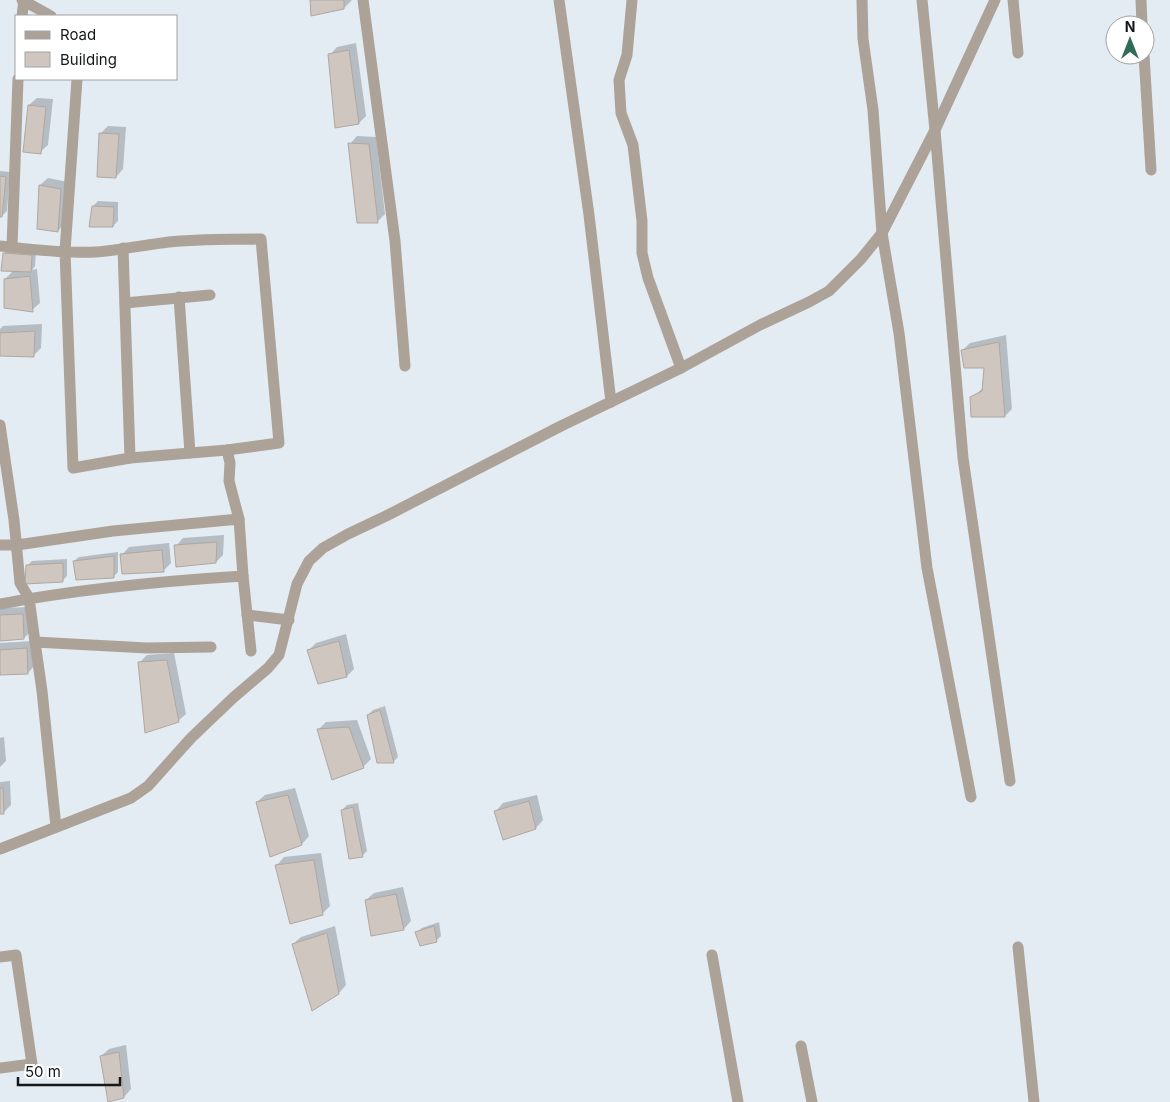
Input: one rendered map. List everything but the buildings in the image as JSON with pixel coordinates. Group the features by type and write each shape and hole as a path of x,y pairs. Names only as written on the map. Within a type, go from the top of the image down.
{"street":[{"path":"22,15 23,0 49,15"},
{"path":"363,0 395,241 405,366"},
{"path":"559,0 589,215 610,402"},
{"path":"632,0 627,55 619,80 621,113 633,145 642,221 642,253 648,278 681,368"},
{"path":"862,0 863,39 873,110 882,233 899,333 927,568 971,797"},
{"path":"922,0 963,458 1010,781"},
{"path":"0,849 131,798 148,786 191,738 268,668 279,655 298,584 309,561 323,548 496,459 681,368 760,325 829,291 861,259 882,233 935,130 994,0"},
{"path":"1013,0 1018,53"},
{"path":"1141,0 1142,15"},
{"path":"1145,65 1152,170"},
{"path":"12,247 18,80"},
{"path":"0,246 65,251 95,252 210,239 261,239 278,443 227,450 130,458 73,468 65,251 77,80"},
{"path":"123,248 130,458"},
{"path":"125,303 210,295"},
{"path":"180,297 190,453"},
{"path":"0,425 17,545 20,583 29,598 42,691 56,828"},
{"path":"227,450 230,463 229,481 239,518 250,650"},
{"path":"0,545 17,545 113,531 239,518"},
{"path":"0,604 29,598 186,580 243,576"},
{"path":"247,615 289,620"},
{"path":"35,642 147,648 211,647"},
{"path":"1018,947 1034,1102"},
{"path":"0,957 16,955 32,1064 0,1068"},
{"path":"712,955 738,1102"},
{"path":"801,1046 812,1102"}]}
